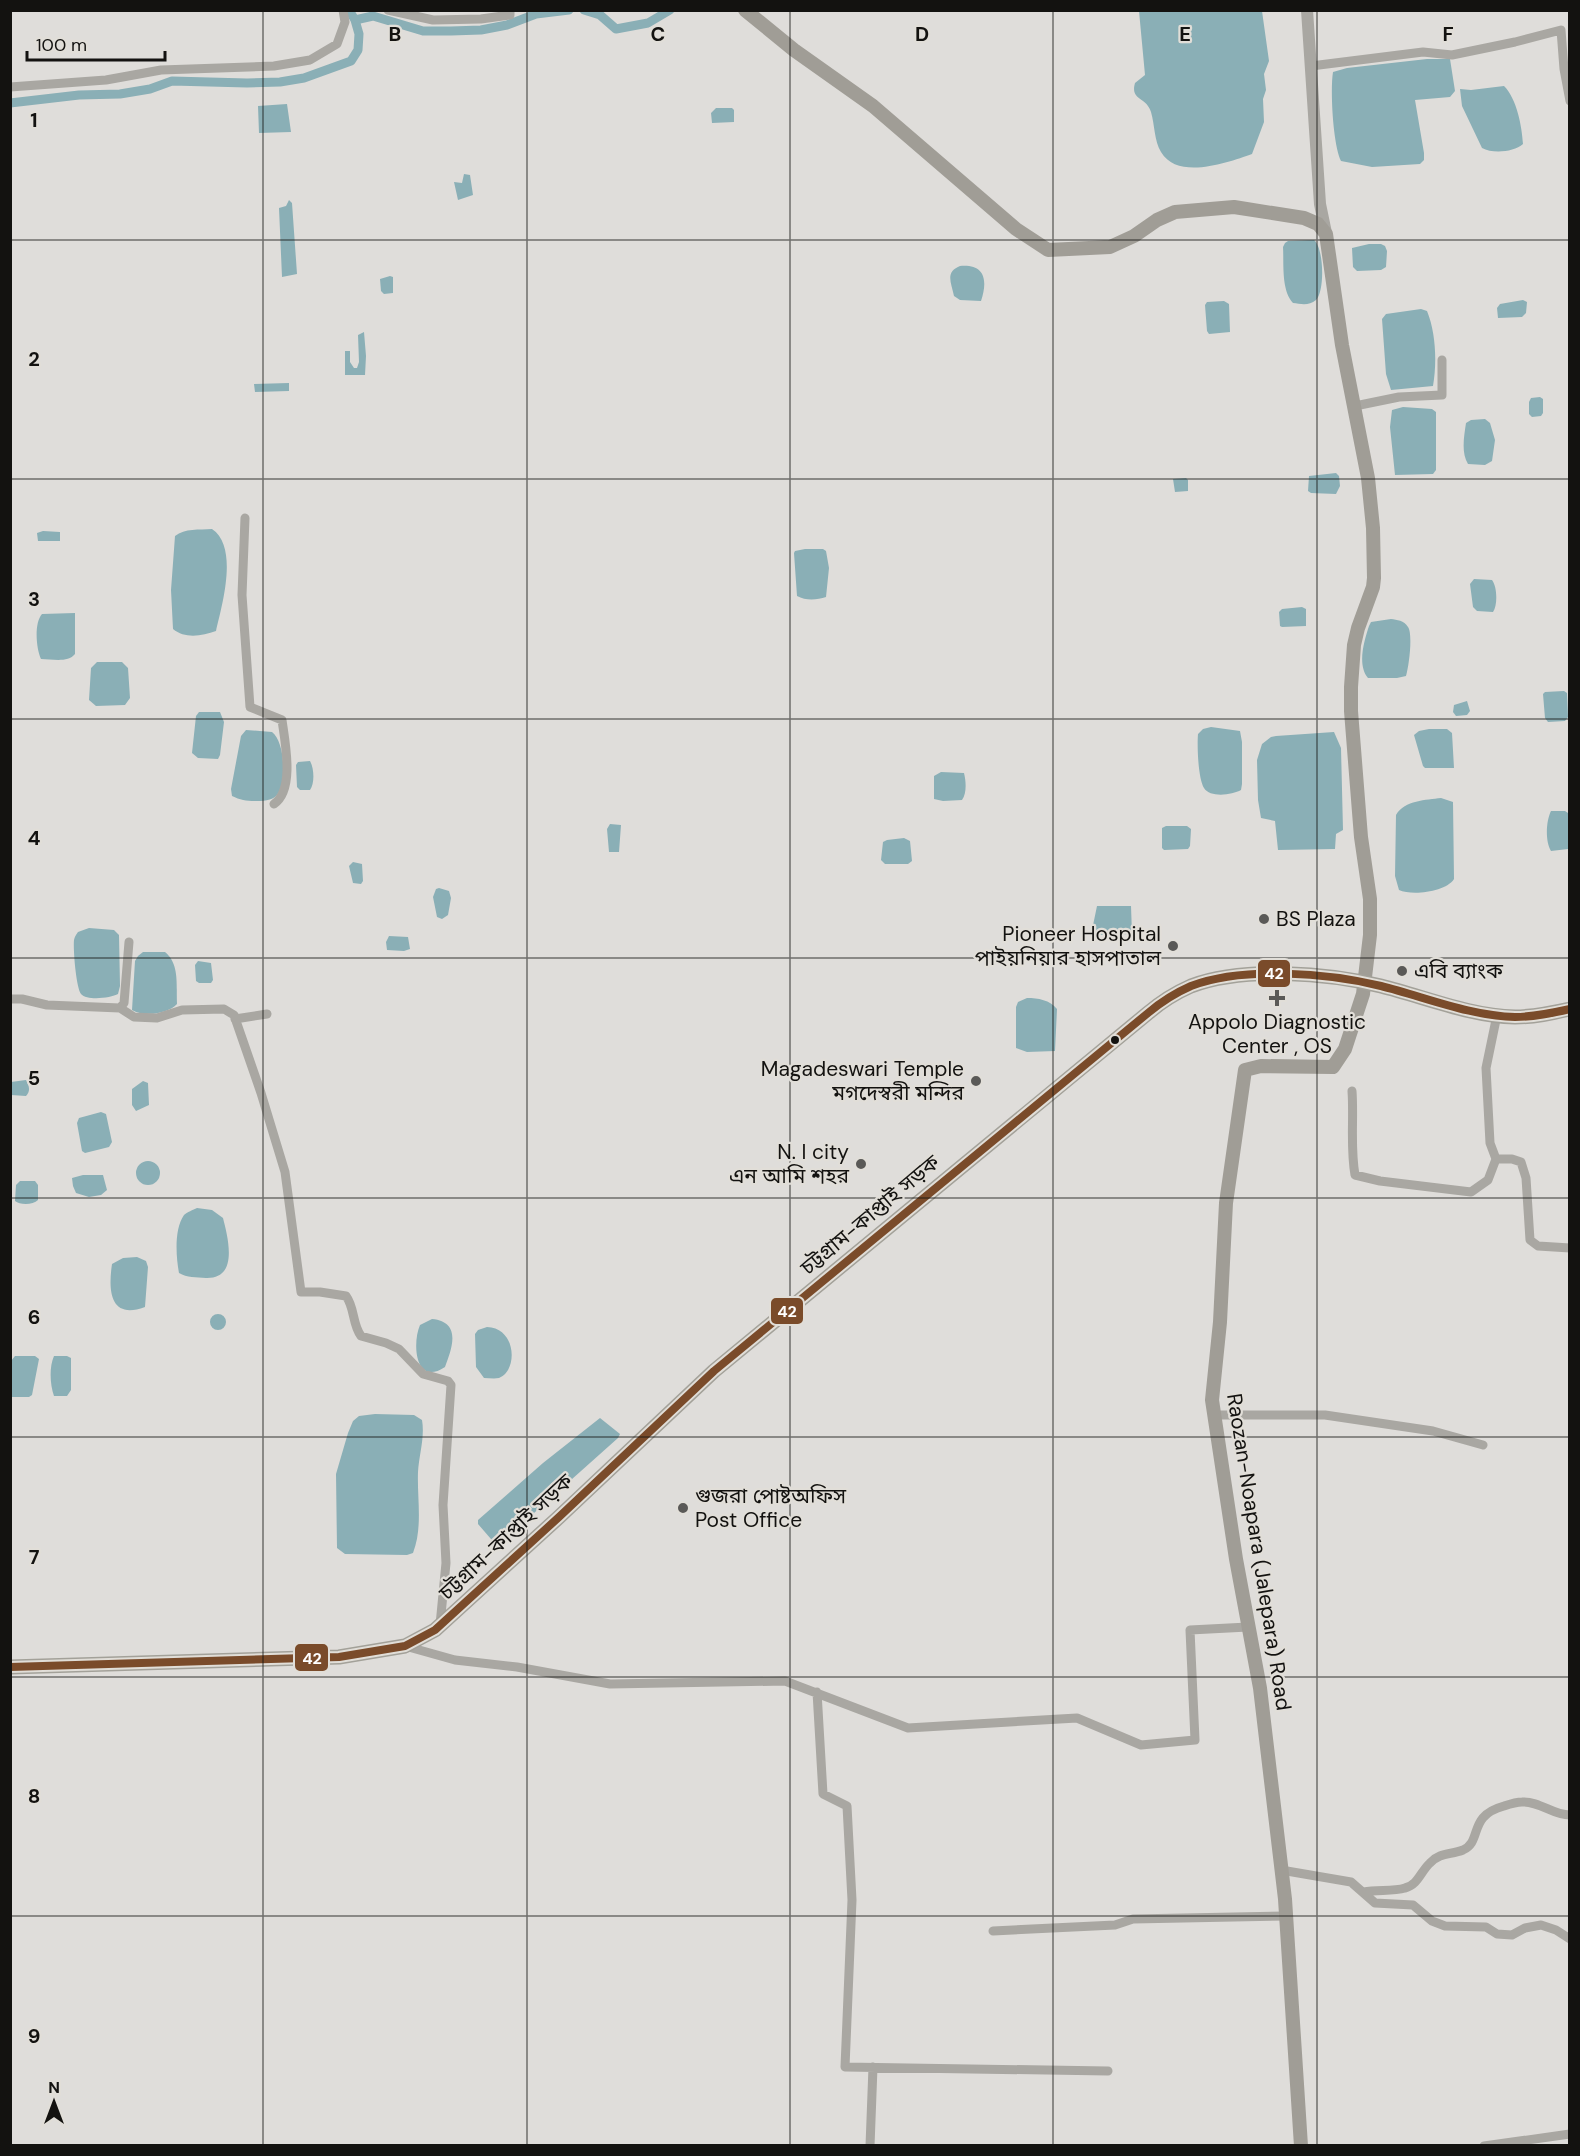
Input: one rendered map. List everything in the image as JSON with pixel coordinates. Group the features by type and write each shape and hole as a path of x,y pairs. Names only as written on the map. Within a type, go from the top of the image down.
{"main road":[{"path":"745,10 794,50 873,106 1016,229 1048,250 1110,247 1134,236 1157,219 1175,212 1234,207 1304,218 1318,224 1326,234"},
{"name":"Raozan-Noapara (Jalepara) Road","path":"1301,2145 1286,1916 1260,1688 1236,1559 1212,1400 1220,1322 1226,1203 1245,1070 1261,1066 1333,1067 1345,1049 1365,983 1370,935 1370,899 1361,837 1351,687 1353,653 1358,628 1373,587 1373,528 1368,478 1338,324 1326,234"},
{"name":"চট্টগ্রাম-কাপ্তাই সড়ক","path":"10,1667 339,1657 405,1646 435,1630 714,1371 1162,1002 1191,986 1233,976 1306,975 1365,983 1497,1016 1530,1016 1569,1009"}],"street":[{"path":"10,87 106,80 161,69 274,66 310,60 337,44 345,22 343,10"},
{"path":"388,10 433,20 481,19 510,15 510,10"},
{"path":"1307,10 1320,204 1326,234"},
{"path":"1311,66 1423,52 1452,55 1561,30 1569,101"},
{"path":"1355,406 1399,397 1442,395 1442,360"},
{"path":"245,518 242,595 250,707 282,720 286,753 285,784 281,800 274,804"},
{"path":"120,1008 124,1003 129,942"},
{"path":"10,999 22,999 47,1005 120,1008 134,1017 157,1018 182,1010 224,1009 234,1015 285,1172 301,1292 346,1296 350,1301 356,1327 361,1336 399,1349 423,1374 448,1381 451,1385 443,1505 446,1563 440,1625"},
{"path":"235,1019 267,1014"},
{"path":"1352,1091 1351,1152 1355,1175 1380,1181 1471,1192 1488,1180 1496,1159 1490,1143 1486,1068 1497,1016"},
{"path":"1496,1159 1512,1159 1521,1162 1526,1178 1530,1240 1538,1246 1569,1248"},
{"path":"1214,1415 1325,1415 1433,1431 1483,1445"},
{"path":"405,1646 455,1660 517,1667 610,1684 785,1681 908,1728 1077,1718 1141,1745 1195,1740 1190,1630 1248,1626"},
{"path":"817,1692 823,1794 847,1806 852,1900 845,2067 1108,2071"},
{"path":"1364,1892 1406,1888 1418,1879 1428,1864 1437,1857 1464,1850 1472,1843 1481,1818 1489,1810 1521,1802 1541,1805 1559,1815 1569,1815"},
{"path":"1281,1870 1351,1882 1375,1903 1413,1905 1432,1921 1445,1926 1486,1927 1497,1934 1512,1935 1525,1928 1541,1925 1556,1930 1569,1939"},
{"path":"993,1931 1115,1924 1133,1919 1286,1916"},
{"path":"870,2145 873,2067"},
{"path":"1484,2145 1569,2134"}],"water":[{"path":"1139,11 1262,11 1269,61 1264,74 1266,90 1263,99 1264,122 1252,154 1218,165 1191,167 1179,166 1169,161 1161,152 1149,107 1137,96 1134,89 1135,83 1145,75"},
{"path":"1427,59 1450,59 1455,91 1450,97 1415,100 1424,160 1420,164 1372,167 1341,161 1333,117 1333,72 1347,68"},
{"path":"1504,86 1515,106 1523,144 1509,150 1487,150 1482,148 1462,106 1460,89"},
{"path":"287,104 291,132 259,133 258,106"},
{"path":"716,108 732,108 734,122 712,123 711,113"},
{"path":"464,174 470,175 473,195 458,200 454,182 462,183"},
{"path":"289,200 292,203 297,274 282,277 279,208 286,206"},
{"path":"1314,240 1320,251 1321,260 1322,279 1319,295 1311,303 1293,303 1285,284 1283,247 1288,241"},
{"path":"1369,244 1385,246 1386,267 1381,270 1357,271 1353,267 1352,248"},
{"path":"960,266 975,268 982,275 984,286 981,301 960,300 954,296 951,274 955,268"},
{"path":"393,277 393,293 384,294 381,291 380,279"},
{"path":"1523,300 1527,302 1526,313 1522,317 1498,318 1497,308 1500,304"},
{"path":"1224,301 1229,304 1230,332 1209,334 1205,305 1207,302"},
{"path":"1421,309 1427,311 1434,338 1433,386 1391,390 1386,374 1382,319 1386,314"},
{"path":"364,332 365,375 345,375 345,351 350,351 350,362 354,368 357,368 359,362 358,335"},
{"path":"289,383 289,391 255,392 254,384"},
{"path":"1531,398 1543,399 1543,413 1541,416 1532,417 1529,414 1529,402"},
{"path":"1403,407 1432,409 1436,412 1436,470 1433,474 1395,475 1390,427 1392,410"},
{"path":"1485,419 1490,423 1495,440 1492,461 1485,465 1468,464 1464,449 1466,423 1471,420"},
{"path":"1336,473 1339,476 1340,486 1336,494 1308,491 1309,476"},
{"path":"1186,478 1188,491 1175,492 1173,479"},
{"path":"212,529 220,537 227,562 216,631 199,635 183,634 173,629 171,590 175,536 188,531"},
{"path":"60,532 60,541 38,541 37,533"},
{"path":"805,549 826,551 829,568 826,597 812,600 797,596 794,553"},
{"path":"1474,579 1492,580 1494,583 1496,600 1493,612 1477,611 1473,607 1470,584"},
{"path":"1302,607 1306,609 1306,626 1280,626 1279,612 1282,609"},
{"path":"75,613 75,654 64,660 41,659 37,636 39,618 42,614"},
{"path":"1391,619 1400,621 1408,627 1410,650 1406,676 1368,678 1362,660 1369,626 1371,622"},
{"path":"97,662 122,662 128,668 130,698 125,705 96,706 89,700 91,668"},
{"path":"1564,691 1567,693 1568,717 1565,721 1548,722 1545,718 1543,694"},
{"path":"1467,701 1470,711 1467,715 1456,716 1453,712 1454,705"},
{"path":"199,712 220,712 224,722 218,759 198,758 192,753 196,716"},
{"path":"1211,727 1240,731 1242,784 1241,790 1237,792 1221,795 1211,793 1204,788 1202,783 1198,762 1198,734 1203,729"},
{"path":"1447,729 1452,733 1454,768 1425,768 1423,766 1414,735 1419,731"},
{"path":"246,730 272,732 280,744 283,762 282,781 277,795 270,800 249,801 232,796 231,789 241,736"},
{"path":"1334,732 1341,748 1343,830 1336,834 1335,849 1278,850 1275,821 1261,818 1258,800 1257,760 1262,744 1276,736"},
{"path":"310,761 313,776 312,787 310,790 300,790 297,787 296,765 298,762"},
{"path":"941,772 964,773 966,783 962,800 934,799 934,776"},
{"path":"1441,798 1453,802 1454,879 1444,887 1428,892 1412,893 1399,890 1395,876 1396,815 1410,804"},
{"path":"1551,811 1568,813 1568,849 1551,851 1549,847 1547,831"},
{"path":"610,824 621,825 619,852 609,852 607,829"},
{"path":"1187,826 1191,829 1188,849 1164,850 1162,848 1162,828"},
{"path":"904,838 910,841 912,861 908,864 885,864 881,860 883,842"},
{"path":"353,862 362,864 363,881 361,884 353,883 349,866"},
{"path":"436,889 449,891 451,898 448,915 442,919 437,917 433,897"},
{"path":"1097,906 1131,906 1132,934 1091,935"},
{"path":"89,928 114,930 119,935 120,986 118,994 105,998 88,998 79,990 74,940 78,932"},
{"path":"389,936 408,937 410,949 387,950 386,942"},
{"path":"143,952 165,952 173,963 177,1004 168,1010 149,1014 132,1010 135,961"},
{"path":"198,961 211,963 213,980 211,983 196,981 195,965"},
{"path":"1027,998 1044,1000 1057,1009 1055,1051 1027,1052 1016,1048 1016,1007 1018,1002"},
{"path":"26,1080 29,1092 26,1096 11,1095 11,1082"},
{"path":"143,1081 148,1083 149,1105 136,1111 132,1105 132,1089"},
{"path":"101,1112 106,1114 112,1142 109,1147 85,1153 82,1151 77,1123 79,1118"},
{"path":"148,1161 157,1164 160,1173 157,1182 148,1185 139,1182 136,1173 139,1164"},
{"path":"83,1175 103,1175 107,1190 101,1195 89,1197 76,1193 72,1178"},
{"path":"20,1181 35,1181 38,1185 38,1200 26,1204 15,1201 16,1185"},
{"path":"197,1208 212,1210 223,1218 229,1256 223,1272 216,1277 192,1277 179,1273 177,1235 184,1215"},
{"path":"137,1257 146,1261 148,1267 145,1307 125,1310 118,1306 111,1293 112,1264 123,1258"},
{"path":"218,1314 224,1316 226,1322 224,1328 218,1330 212,1328 210,1322 212,1316"},
{"path":"432,1319 448,1325 452,1337 445,1367 435,1372 427,1371 422,1367 416,1351 420,1325"},
{"path":"487,1327 497,1329 504,1334 511,1350 509,1367 499,1378 484,1378 476,1367 475,1334 478,1330"},
{"path":"15,1356 35,1356 39,1359 32,1395 29,1397 11,1397 11,1361"},
{"path":"54,1356 71,1358 71,1390 67,1396 54,1396 51,1365"},
{"path":"414,1415 422,1420 418,1472 418,1533 413,1553 407,1555 345,1554 337,1548 336,1474 353,1421 359,1416"},
{"path":"600,1418 620,1434 618,1438 497,1546 478,1524 478,1520 543,1463"}],"waterway":[{"path":"10,103 79,95 120,94 150,89 172,81 247,83 280,82 304,78 351,61 358,50 359,34 349,10"},
{"path":"355,20 373,16 423,31 481,30 507,25 536,14 569,10"},
{"path":"584,10 600,15 616,29 648,23 670,10"}],"transit line":[{"name":"42","path":"10,1667 339,1657 405,1646 435,1630 714,1371 1153,1009 1191,986 1235,976 1311,975 1360,981 1464,1010 1498,1016 1529,1016 1570,1009"}],"place":[{"name":"BS Plaza","path":"1264,919"},
{"name":"Pioneer Hospital পাইয়নিয়ার হাসপাতাল","path":"1173,946"},
{"name":"এবি ব্যাংক","path":"1402,971"},
{"name":"Appolo Diagnostic Center , OS","path":"1277,998"},
{"name":"Magadeswari Temple মগদেস্বরী মন্দির","path":"976,1081"},
{"name":"N. I city এন আমি শহর","path":"861,1164"},
{"name":"গুজরা পোষ্টঅফিস Post Office","path":"683,1508"}]}
